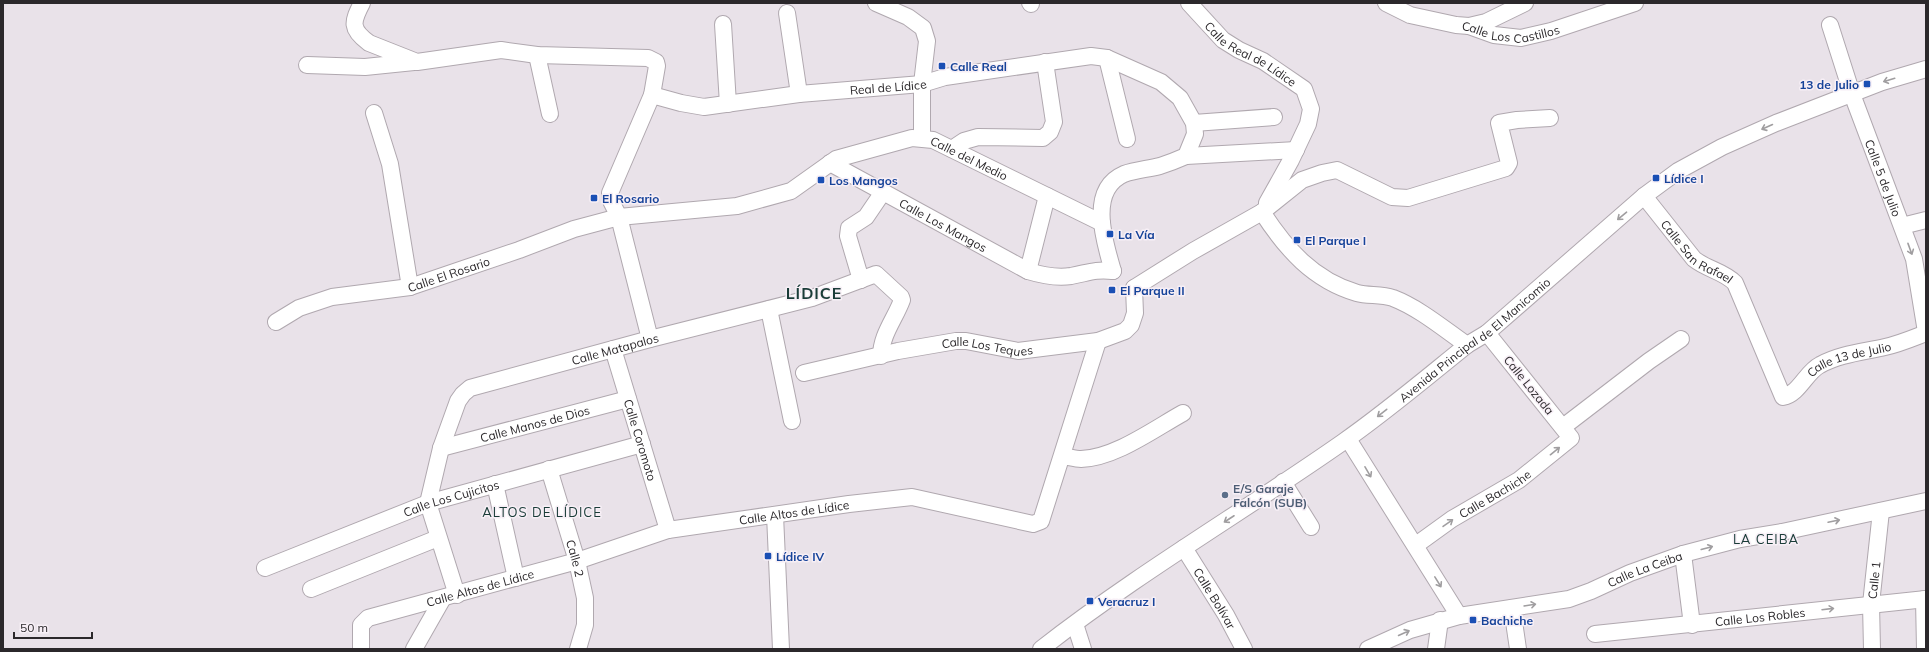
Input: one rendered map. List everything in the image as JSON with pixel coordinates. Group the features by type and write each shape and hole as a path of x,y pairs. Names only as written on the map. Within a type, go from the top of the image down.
{"street":[{"path":"362,3 354,16 354,26 363,38 369,43 417,62"},
{"path":"876,3 908,17 923,28 927,41 922,84 922,138"},
{"name":"Calle Real de Lídice","path":"1189,3 1223,40 1239,50 1263,61 1304,89 1311,109 1308,124 1296,150 1262,212"},
{"name":"Calle Los Castillos","path":"1386,3 1410,15 1456,25 1469,26 1494,35 1521,38 1552,31 1635,3"},
{"path":"1469,26 1486,22 1525,3"},
{"path":"787,13 799,94"},
{"path":"723,24 728,104"},
{"name":"Calle 5 de Julio","path":"1830,25 1852,94 1914,259 1926,333"},
{"path":"307,65 365,67 417,62 501,50 537,55 653,59 657,66 652,95 610,193 611,201 619,217 650,339"},
{"path":"537,55 550,114"},
{"name":"Real de Lídice","path":"652,95 681,103 704,107 799,94 922,84 945,77 1091,56 1107,58 1161,82 1180,98 1194,122"},
{"path":"1107,58 1127,138"},
{"path":"952,149 964,142 978,137 1043,138 1050,132 1054,122 1045,62"},
{"name":"Avenida Principal de El Manicomio","path":"1041,649 1184,548 1348,439 1467,345 1487,333 1644,196 1678,171 1722,147 1776,123 1882,82 1926,69"},
{"path":"374,113 390,164 410,287"},
{"path":"1186,156 1195,134 1194,122 1274,117"},
{"path":"1296,150 1186,156 1162,165 1124,174 1113,183 1101,202 1103,235 1113,271 1134,288 1193,251 1262,212 1302,180 1322,173 1337,170 1392,197 1408,198 1454,185 1507,167 1509,163 1499,123 1517,120 1550,118"},
{"name":"Calle del Medio","path":"830,163 843,156 912,138 933,140 1102,223"},
{"path":"619,217 737,206 791,191 830,163"},
{"name":"Calle Los Mangos","path":"830,163 1028,271 1040,275 1069,276 1097,269 1113,271"},
{"path":"861,280 848,236 849,228 866,217 883,192"},
{"path":"1028,271 1047,196"},
{"name":"Calle San Rafael","path":"1644,196 1694,259 1704,267 1729,277 1735,283 1782,396"},
{"path":"1262,212 1288,248 1302,264 1320,276 1340,287 1358,293 1393,298 1416,310 1467,345"},
{"name":"Calle El Rosario","path":"276,322 299,308 332,297 410,287 519,250 574,229 619,217"},
{"path":"1902,226 1926,220"},
{"name":"Calle Matapalos","path":"450,597 438,538 428,503 441,448 458,401 470,388 650,339 812,298 878,274 902,299 886,334 881,348 881,356"},
{"name":"Calle Los Teques","path":"804,373 956,340 1018,351 1098,341 1126,331 1131,325 1135,313 1134,288"},
{"path":"769,309 792,421"},
{"name":"Calle Lozada","path":"1487,333 1566,432"},
{"name":"Calle 13 de Julio","path":"1782,396 1789,395 1812,369 1820,364 1843,355 1887,346 1926,333"},
{"name":"Calle Bachiche","path":"1416,545 1452,519 1519,480 1566,432 1649,361 1681,339"},
{"name":"Calle Altos de Lídice","path":"361,649 361,625 368,618 577,562 668,530 912,497 1035,524 1041,520 1063,456 1098,341"},
{"name":"Calle Coromoto","path":"613,349 668,530"},
{"name":"Calle Manos de Dios","path":"441,448 628,399"},
{"path":"1063,456 1080,459 1096,457 1122,448 1183,413"},
{"path":"1348,439 1416,545 1459,616"},
{"name":"Calle Los Cujicitos","path":"266,568 428,503 642,444"},
{"name":"Calle 2","path":"549,469 577,562 585,598 585,625 578,649"},
{"path":"1283,482 1311,527"},
{"path":"495,484 516,578"},
{"name":"Calle La Ceiba","path":"1368,649 1410,630 1440,620 1569,599 1591,591 1630,573 1683,554 1740,539 1926,501"},
{"name":"Calle 1","path":"1872,649 1870,604 1881,511"},
{"path":"775,515 781,649"},
{"path":"311,589 438,538"},
{"name":"Calle Bolívar","path":"1184,548 1226,615 1237,646"},
{"path":"1683,554 1692,625"},
{"path":"414,649 450,597"},
{"path":"1925,599 1925,649"},
{"name":"Calle Los Robles","path":"1595,634 1692,625 1925,599"},
{"path":"1512,608 1518,649"},
{"path":"1436,649 1440,620"},
{"path":"1058,649 1069,628 1083,649"}],"place":[{"name":"Calle Real","path":"942,66"},
{"name":"13 de Julio","path":"1867,84"},
{"name":"Lídice I","path":"1656,178"},
{"name":"Los Mangos","path":"821,180"},
{"name":"El Rosario","path":"594,198"},
{"name":"La Vía","path":"1110,234"},
{"name":"El Parque I","path":"1297,240"},
{"name":"El Parque II","path":"1112,290"},
{"name":"E/S Garaje Falcón (SUB)","path":"1225,495"},
{"name":"Lídice IV","path":"768,556"},
{"name":"Veracruz I","path":"1090,601"},
{"name":"Bachiche","path":"1473,620"}],"district":[{"name":"LÍDICE","path":"814,293"},
{"name":"ALTOS DE LÍDICE","path":"542,512"},
{"name":"LA CEIBA","path":"1766,539"}]}
